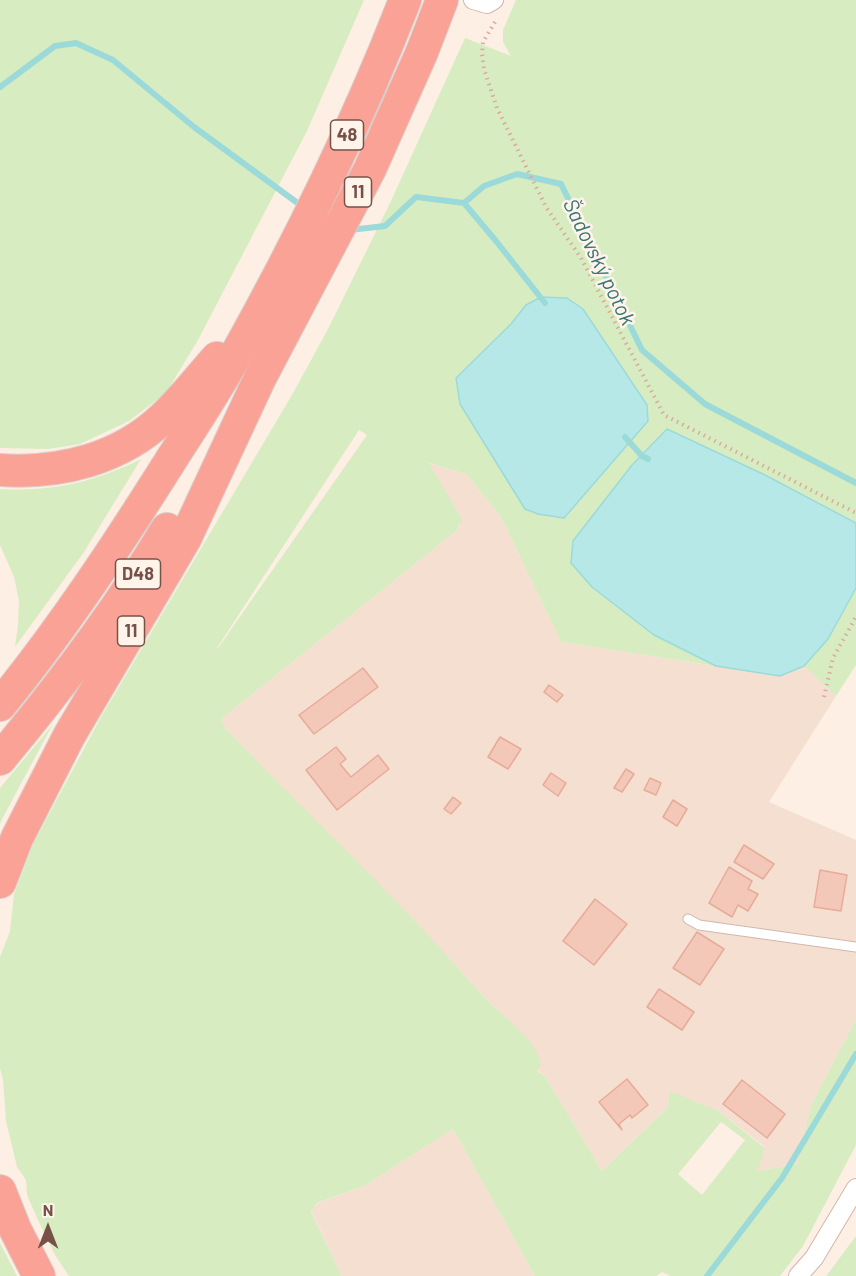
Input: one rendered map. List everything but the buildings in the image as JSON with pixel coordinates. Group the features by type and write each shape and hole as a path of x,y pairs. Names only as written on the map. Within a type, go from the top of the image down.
{"highway":[{"name":"48","path":"226,358 284,268 344,142 405,0"},
{"name":"11","path":"0,882 17,838 64,746 185,539 260,378 370,168 422,52 441,0"},
{"name":"D48","path":"0,705 72,610 129,528 226,358"},
{"path":"0,470 44,470 96,459 144,434 165,417 226,358"},
{"name":"D48","path":"0,759 40,711 157,547 260,378"},
{"path":"0,1191 15,1229 39,1276"}],"street":[{"path":"473,0 496,8"},
{"path":"798,1276 814,1258 856,1188"}],"lane":[{"path":"688,919 699,925 856,947"}],"path":[{"path":"496,8 483,42 482,54 484,69 497,108 546,207 580,258 664,416 856,513"},
{"path":"824,697 834,658 856,618"}],"shaded area":[{"path":"428,463 466,474 501,517 561,642 780,676 804,666 836,696 769,802 856,840 856,1019 811,1105 797,1164 756,1171 765,1147 717,1110 669,1092 668,1107 602,1171 545,1076 537,1070 520,1032 487,1000 414,920 295,802 225,728 221,719 456,531 460,525"},
{"path":"453,1129 535,1276 342,1276 311,1211 318,1203 366,1185"}],"green space":[{"path":"0,0 364,0 307,131 198,340 166,393 129,421 80,444 48,449 0,448"},
{"path":"516,0 856,0 856,523 765,475 667,429 632,465 573,541 592,587 654,635 716,666 561,642 501,517 466,474 429,463 462,520 456,531 221,719 225,728 392,896 486,999 526,1037 541,1064 537,1071 545,1076 602,1171 668,1107 669,1091 717,1110 765,1148 757,1171 797,1164 811,1105 856,1019 856,1145 803,1246 780,1276 670,1276 662,1272 656,1276 535,1276 453,1129 366,1185 317,1203 311,1212 342,1276 69,1276 55,1255 27,1195 26,1180 17,1167 6,1121 0,1068 0,957 10,931 14,894 34,842 101,717 292,395 328,329 391,201 465,38 511,56 503,42 503,30","holes":["526,305 583,309 647,405 525,509 460,404 511,324","359,430 367,435 218,648","721,1122 745,1140 702,1195 678,1174"]},
{"path":"141,459 84,552 15,647 19,601 14,577 0,545 0,489 38,489 73,484 107,474"},
{"path":"856,588 856,665 836,696 804,666 828,639"},
{"path":"53,724 1,821 0,825 0,788"},
{"path":"856,1236 856,1276 826,1276 830,1271"},
{"path":"0,1243 17,1276 0,1276"}],"water":[{"path":"541,297 567,298 583,309 647,405 648,421 564,518 538,514 525,509 460,404 456,378 511,324 526,305"},
{"path":"667,429 765,475 856,523 856,588 828,639 804,666 780,676 716,666 654,635 592,587 571,563 573,541 632,465"}],"waterway":[{"name":"Šadovský potok","path":"0,87 55,46 76,43 113,60 194,127 303,207"},
{"name":"Šadovský potok","path":"350,230 385,226 416,197 464,203 484,186 517,174 561,184 642,350 705,404 856,483"},
{"path":"464,203 545,303"},
{"path":"625,437 642,456 648,459"},
{"path":"707,1276 782,1178 856,1054"}]}
